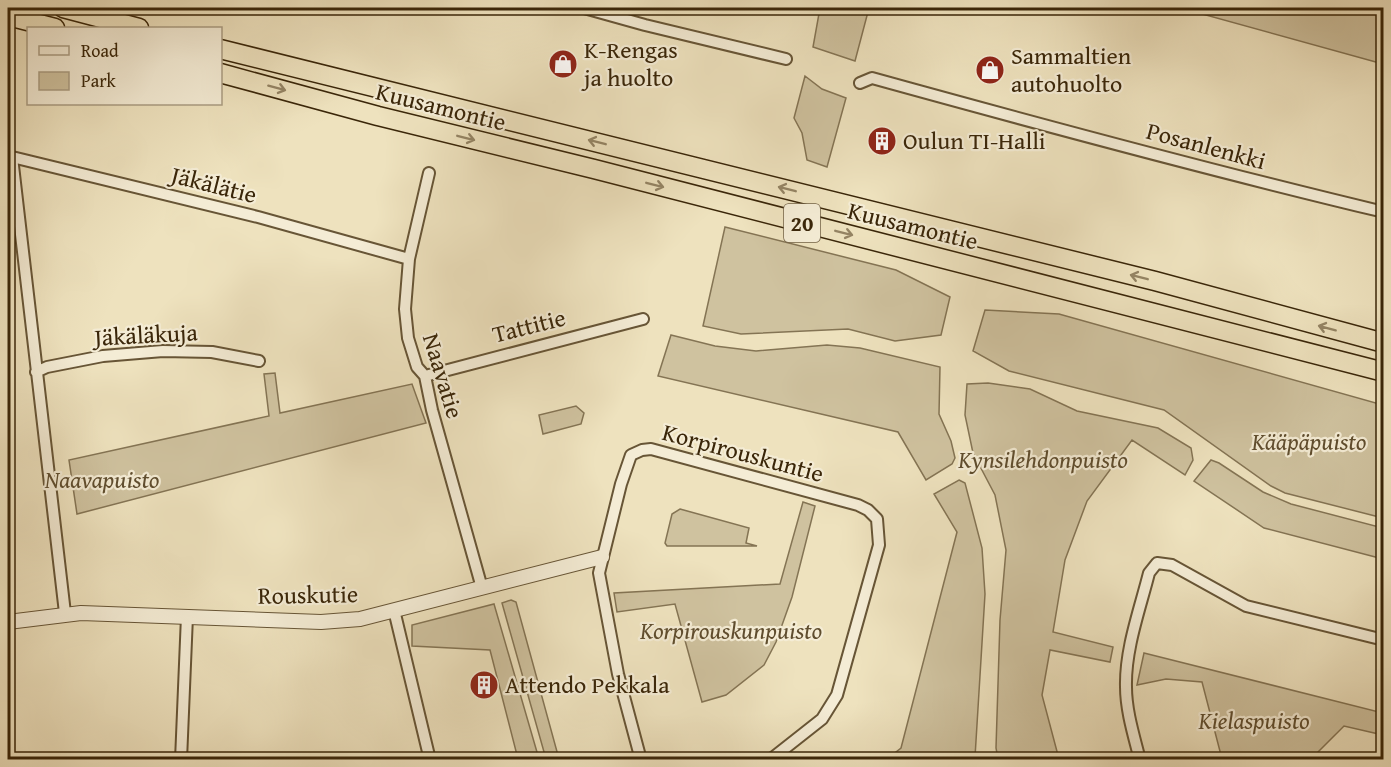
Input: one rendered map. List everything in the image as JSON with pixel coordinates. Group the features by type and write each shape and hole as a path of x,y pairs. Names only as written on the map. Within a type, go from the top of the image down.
{"highway":[{"path":"63,8 136,27"},
{"path":"8,16 51,27"},
{"name":"Kuusamontie","path":"222,49 1155,281 1383,343"},
{"name":"Kuusamontie","path":"222,74 378,116 594,169 1383,372"}],"street":[{"path":"584,8 645,26 786,59"},
{"name":"Posanlenkki","path":"860,83 872,78 1270,185 1383,212"},
{"path":"10,156 65,613"},
{"name":"Jäkälätie","path":"10,156 258,217 409,259"},
{"name":"Naavatie","path":"429,173 409,259 405,309 408,338 417,367 425,376 432,410 482,588"},
{"name":"Tattitie","path":"425,376 643,319"},
{"name":"Jäkäläkuja","path":"36,372 47,367 103,356 163,351 212,352 259,361"},
{"name":"Korpirouskuntie","path":"641,759 618,674 599,573 621,484 631,455 651,449 858,505 868,510 877,519 879,545 837,695 822,719 770,759"},
{"name":"Rouskutie","path":"8,622 65,613 321,622 360,619 602,557"},
{"path":"1140,759 1129,714 1126,687 1127,660 1149,573 1157,563 1172,565 1246,606 1383,639"},
{"path":"394,610 430,759"},
{"path":"181,759 186,616"}],"green space":[{"path":"820,8 869,8 855,61 813,47"},
{"path":"1383,8 1383,64 1184,9"},
{"path":"805,76 822,89 846,98 827,167 807,160 802,133 794,118"},
{"path":"725,227 896,270 950,297 941,335 895,341 848,329 741,334 703,326"},
{"name":"Kääpäpuisto","path":"985,310 1059,314 1383,405 1383,518 1285,493 1271,486 1164,410 1009,371 973,351"},
{"path":"671,335 715,346 756,351 827,345 860,348 940,367 939,414 951,441 955,458 952,464 926,480 898,432 658,376"},
{"name":"Naavapuisto","path":"275,373 280,413 412,384 426,423 77,514 69,460 269,416 264,374"},
{"name":"Kynsilehdonpuisto","path":"988,383 1030,389 1077,411 1158,428 1191,448 1193,460 1185,475 1132,440 1087,501 1065,560 1053,632 1113,647 1110,662 1050,650 1042,695 1059,759 998,759 996,748 1000,620 1006,550 995,495 973,453 965,415 967,384"},
{"path":"576,406 584,413 581,424 543,434 539,415"},
{"name":"Kääpäpuisto","path":"1211,460 1263,492 1291,504 1383,528 1383,559 1264,528 1194,481"},
{"path":"959,480 965,483 982,548 985,594 975,757 973,760 887,759 901,748 957,532 934,494"},
{"name":"Korpirouskunpuisto","path":"803,502 815,506 792,597 776,642 764,665 726,695 702,702 675,604 617,612 614,593 780,584"},
{"path":"680,509 749,528 746,543 757,546 667,546 665,543 672,514"},
{"path":"511,600 516,602 559,759 546,759 502,603"},
{"path":"494,604 539,759 518,759 490,650 412,646 412,625"},
{"name":"Kielaspuisto","path":"1144,653 1383,713 1383,735 1344,726 1311,759 1222,759 1202,682 1166,679 1137,685"}],"place":[{"name":"K-Rengas ja huolto","path":"563,64"},
{"name":"Sammaltien autohuolto","path":"990,70"},
{"name":"Oulun TI-Halli","path":"882,141"},
{"name":"Attendo Pekkala","path":"484,685"}]}
